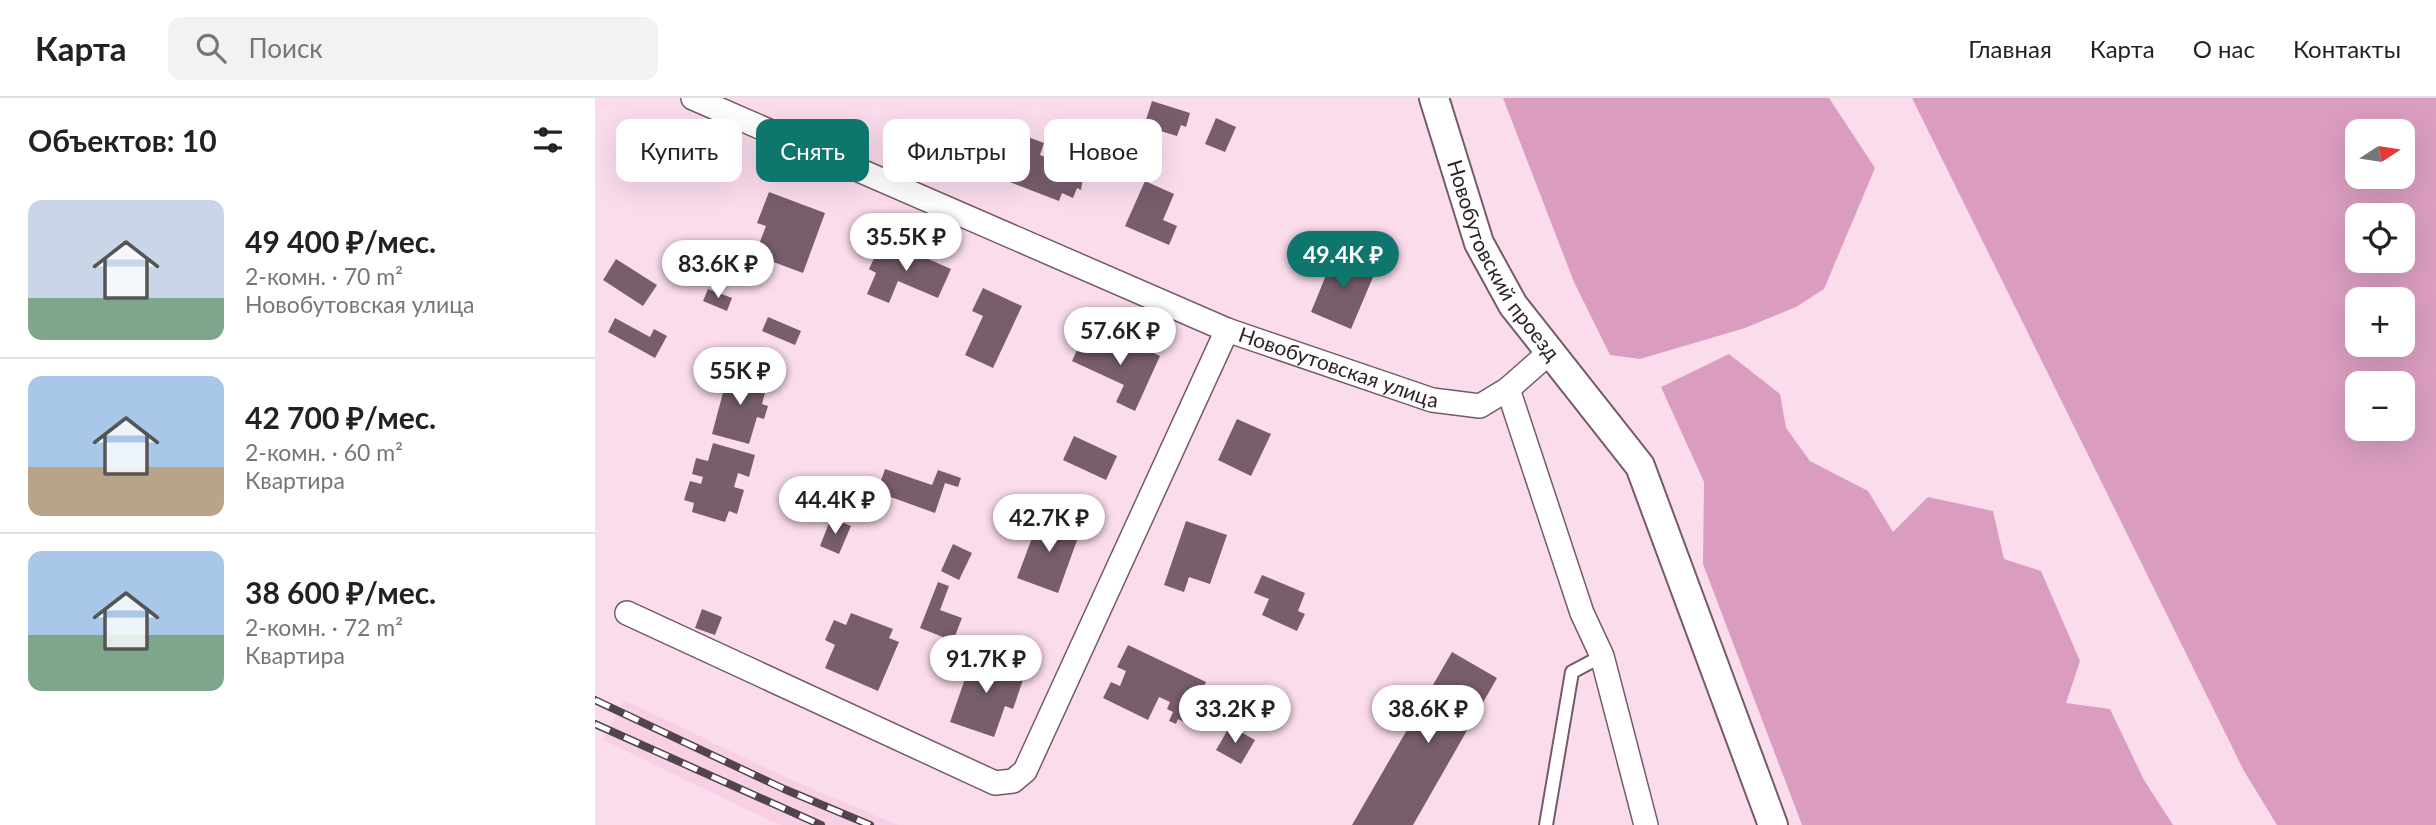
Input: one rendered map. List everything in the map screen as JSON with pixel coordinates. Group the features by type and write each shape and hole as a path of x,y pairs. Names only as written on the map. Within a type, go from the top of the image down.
{"street":[{"name":"Новобутовская улица","path":"693,98 1227,330 1432,400 1480,406 1508,388 1551,352"},
{"name":"Новобутовский проезд","path":"1434,98 1479,243 1513,305 1640,466 1773,825"},
{"path":"627,613 995,783 1013,781 1025,771 1227,330"},
{"path":"1508,388 1582,613 1602,656 1646,825"}],"lane":[{"path":"1546,825 1572,671 1602,656"}],"shaded area":[{"path":"1503,98 1829,98 1875,168 1824,289 1796,307 1745,328 1640,359 1610,355 1574,282"},
{"path":"1912,98 2436,98 2436,825 2277,825 2244,771"},
{"path":"1729,354 1780,394 1786,428 1810,461 1868,491 1893,532 1928,497 1993,511 2004,559 2041,571 2080,661 2066,703 2110,709 2144,780 2173,825 1802,825 1703,564 1704,482 1661,387"},
{"path":"624,700 787,778 898,825 782,825 771,821 603,740"}],"building":[{"path":"1152,101 1190,113 1186,127 1181,125 1177,136 1162,131 1162,119 1146,119"},
{"path":"1216,118 1236,127 1225,152 1205,144"},
{"path":"1030,138 1044,143 1040,155 1044,157 1044,182 1082,182 1081,190 1077,188 1073,198 1062,193 1059,201 1010,182 1030,182"},
{"path":"1145,182 1174,194 1163,220 1177,226 1169,245 1125,226"},
{"path":"769,192 825,213 803,273 755,255 766,226 757,223"},
{"path":"892,243 951,269 938,298 898,281 889,303 867,294 876,273 869,269 878,250 887,254"},
{"path":"1335,253 1376,270 1351,329 1311,312"},
{"path":"616,259 657,285 643,306 603,280"},
{"path":"983,288 1022,306 993,368 965,355 983,316 972,311"},
{"path":"708,289 732,298 727,311 703,301"},
{"path":"768,317 801,331 795,345 762,331"},
{"path":"615,318 650,337 654,329 667,336 655,358 608,332"},
{"path":"1083,337 1112,350 1119,337 1160,356 1135,411 1116,402 1124,385 1072,361"},
{"path":"729,370 768,381 762,404 768,406 764,419 757,417 749,444 712,434"},
{"path":"1237,419 1271,434 1251,476 1218,460"},
{"path":"1074,436 1117,456 1106,480 1063,460"},
{"path":"713,443 755,455 749,477 738,473 734,487 744,490 737,514 729,511 725,522 692,512 694,503 684,500 690,481 701,484 703,477 692,474 696,458 708,461"},
{"path":"885,469 932,485 938,470 961,478 958,487 945,483 935,513 877,492"},
{"path":"1041,514 1081,529 1058,593 1017,578"},
{"path":"831,518 851,526 839,554 820,546"},
{"path":"1186,521 1227,535 1210,584 1189,577 1184,592 1164,585"},
{"path":"953,544 972,553 959,580 941,571"},
{"path":"1262,575 1305,593 1298,611 1305,614 1297,631 1262,615 1269,599 1254,593"},
{"path":"938,582 949,586 940,610 962,618 953,641 920,628"},
{"path":"702,609 722,617 715,635 695,628"},
{"path":"851,613 893,629 889,638 899,642 878,691 825,668 835,645 825,640 834,620 846,625"},
{"path":"1128,645 1206,682 1186,723 1178,719 1176,724 1169,721 1173,712 1167,709 1170,702 1159,697 1148,720 1103,698 1111,682 1120,686 1126,671 1117,667"},
{"path":"975,650 1002,659 999,668 1024,677 1013,709 1005,706 994,737 950,722"},
{"path":"1452,652 1497,678 1413,825 1352,825"},
{"path":"1230,726 1255,740 1241,764 1216,750"}],"railway":[{"path":"595,700 784,789 870,825"},
{"path":"595,724 821,825"}]}
